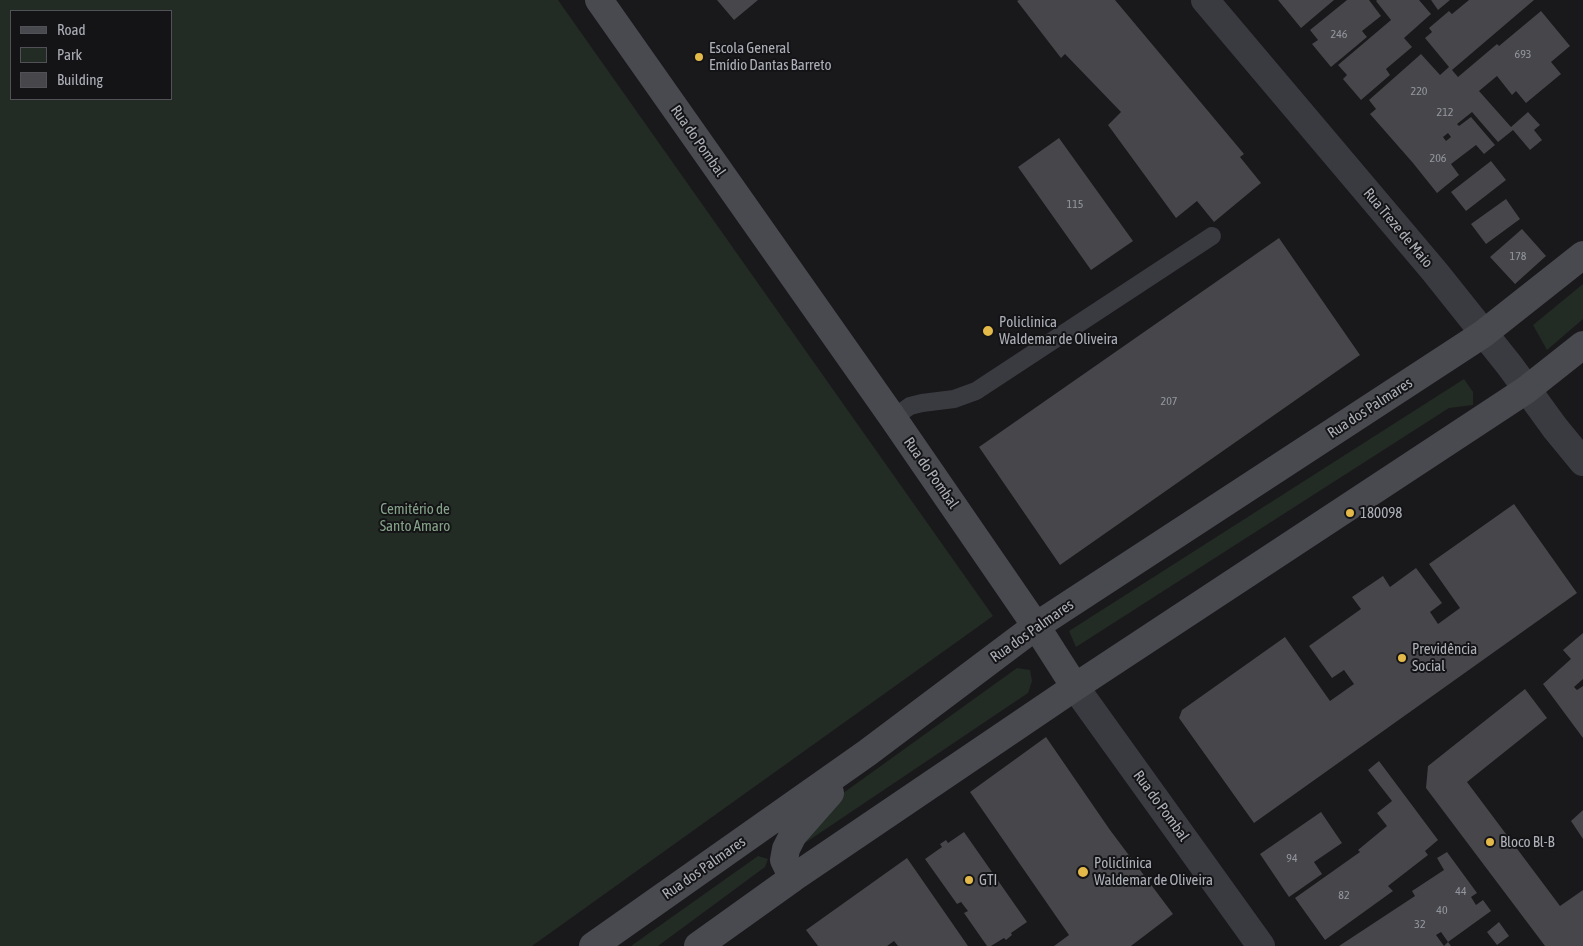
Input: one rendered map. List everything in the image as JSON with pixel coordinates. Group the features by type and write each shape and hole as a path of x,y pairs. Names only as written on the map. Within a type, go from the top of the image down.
{"main road":[{"name":"Rua do Pombal","path":"599,0 893,418 1036,626 1075,687"},
{"name":"Rua dos Palmares","path":"593,946 867,753 1036,626 1484,334 1583,255"},
{"path":"698,946 793,878 1075,687 1526,390 1583,345"},
{"path":"793,878 784,860 786,849 793,835 867,753"}],"street":[{"name":"Rua Treze de Maio","path":"1205,0 1435,272 1583,462"},
{"name":"Rua do Pombal","path":"1075,687 1261,946"}],"lane":[{"path":"893,418 916,404 954,399 976,391 1212,236"}],"green space":[{"name":"Cemitério de Santo Amaro","path":"0,0 558,0 993,616 532,946 0,946"},
{"path":"1583,284 1583,319 1547,350 1533,325"},
{"path":"1464,379 1473,392 1473,405 1449,408 1076,647 1069,631"},
{"path":"1017,668 1030,670 1032,681 1028,693 799,847 789,832"},
{"path":"758,856 768,859 765,867 658,946 631,946"}],"building":[{"path":"717,0 758,0 734,20"},
{"path":"1115,0 1244,154 1240,157 1261,183 1214,222 1197,201 1176,218 1108,125 1121,112 1065,54 1061,58 1017,1"},
{"path":"1278,0 1334,0 1301,28"},
{"path":"1347,0 1369,0 1381,16 1362,31 1367,37 1331,67 1312,44 1318,40 1310,30"},
{"path":"1377,0 1419,0 1431,14 1404,38 1412,47 1386,69 1390,75 1361,100 1343,79 1347,75 1338,65 1391,20"},
{"path":"1431,0 1450,0 1438,10"},
{"path":"1469,0 1534,0 1452,70 1458,77 1497,44 1499,46 1541,11 1570,46 1551,62 1561,74 1526,103 1516,91 1512,95 1497,76 1479,91 1511,127 1528,112 1540,125 1534,130 1542,140 1530,150 1513,130 1498,142 1472,112 1457,124 1459,126 1471,117 1495,145 1484,154 1476,145 1451,164 1459,175 1437,193 1370,114 1376,109 1369,100 1421,54 1440,75 1449,67 1425,38 1432,32 1429,28 1449,11 1452,14","holes":["1448,133 1451,137 1446,141 1443,137"]},
{"path":"1059,138 1133,241 1091,270 1018,167"},
{"path":"1491,161 1506,180 1466,211 1451,192"},
{"path":"1506,199 1520,219 1486,244 1471,224"},
{"path":"1522,229 1546,256 1515,284 1490,257"},
{"path":"1279,238 1360,355 1060,565 979,447"},
{"name":"Previdência Social","path":"1514,504 1577,593 1254,823 1179,718 1182,710 1285,637 1330,701 1354,684 1344,670 1332,678 1309,646 1361,609 1352,597 1383,576 1390,587 1416,568 1442,603 1430,612 1438,624 1460,608 1429,564"},
{"path":"1583,633 1583,679 1574,687 1577,690 1583,686 1583,738 1543,684 1571,659 1563,650"},
{"name":"Bloco Bl-B","path":"1525,689 1547,718 1467,782 1560,906 1583,890 1583,946 1545,946 1426,788 1428,766"},
{"name":"Policlínica Waldemar de Oliveira","path":"1046,737 1110,830 1173,914 1131,946 1054,946 1069,935 970,792"},
{"path":"1379,761 1438,840 1425,851 1428,855 1388,886 1393,891 1325,940 1295,898 1360,852 1358,850 1387,826 1377,813 1392,801 1368,770"},
{"name":"Bloco Bl-B","path":"1583,810 1583,839 1571,821"},
{"path":"1321,812 1342,843 1314,862 1322,874 1289,897 1260,854"},
{"name":"GTI","path":"964,832 1027,922 1011,933 1012,935 1006,940 1004,938 991,946 987,946 964,913 968,911 961,902 957,904 925,859 942,847 940,844 946,840 948,843"},
{"path":"1447,852 1477,893 1471,897 1476,905 1483,900 1491,911 1448,942 1441,932 1436,935 1444,946 1339,946 1415,896 1412,891 1444,870 1437,858"},
{"path":"907,858 968,946 898,946 894,941 887,946 818,946 806,930"},
{"path":"1499,922 1509,936 1497,945 1487,932"}],"place":[{"name":"Escola General Emídio Dantas Barreto","path":"699,57"},
{"name":"Policlinica Waldemar de Oliveira","path":"988,331"},
{"name":"180098","path":"1350,513"},
{"name":"Previdência Social","path":"1402,658"},
{"name":"Bloco Bl-B","path":"1490,842"},
{"name":"Policlínica Waldemar de Oliveira","path":"1083,872"},
{"name":"GTI","path":"969,880"}]}
